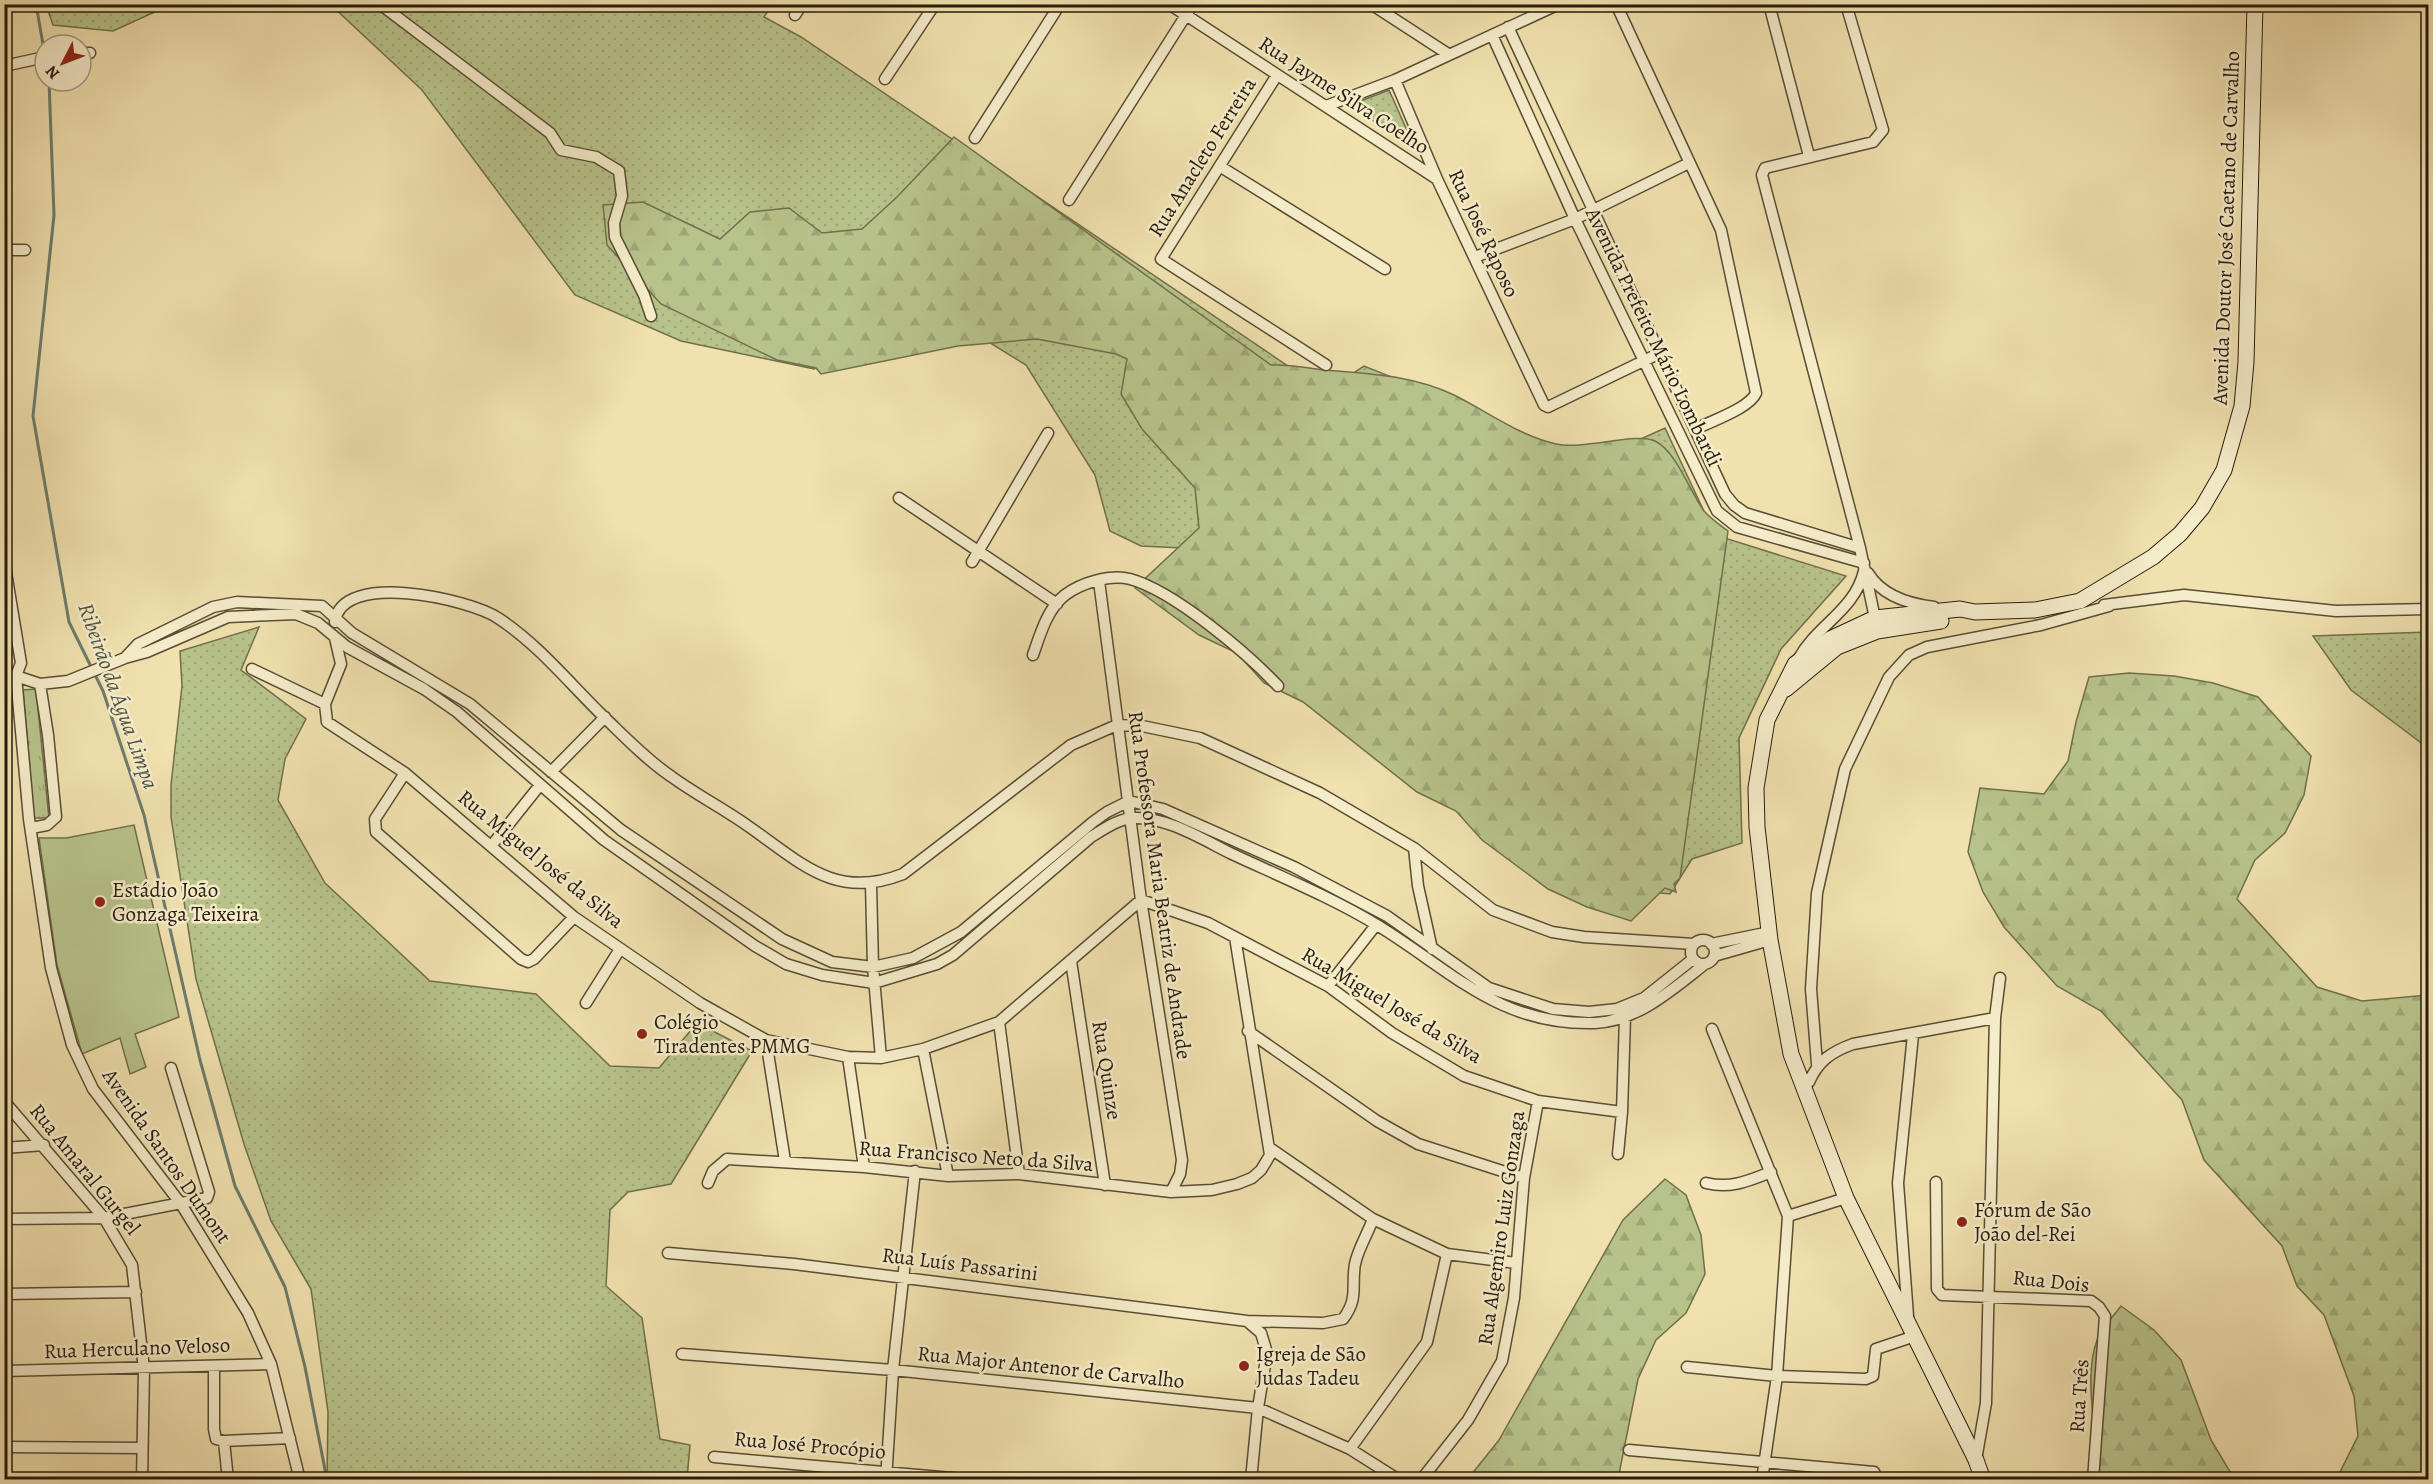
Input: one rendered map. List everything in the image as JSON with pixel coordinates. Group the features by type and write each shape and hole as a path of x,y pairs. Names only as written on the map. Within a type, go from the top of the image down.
{"main road":[{"name":"Avenida Doutor José Caetano de Carvalho","path":"1983,1479 1976,1460 1846,1198 1791,1053 1770,936 1759,855 1756,788 1767,720 1795,664 1830,639 1876,625 1963,617 1967,611 2035,610 2080,601 2153,557 2180,534 2202,508 2224,470 2242,406 2246,362 2255,4"},
{"name":"Avenida Doutor José Caetano de Carvalho","path":"1781,693 1837,647 1876,625"},
{"path":"1973,1479 1976,1460"}],"street":[{"path":"380,4 550,133 561,150 596,158 618,171 622,178 622,196 615,218 615,237 644,295 651,316"},
{"path":"795,15 802,4"},
{"path":"885,79 935,4"},
{"path":"975,138 1060,4"},
{"name":"Rua Jayme Silva Coelho","path":"1169,4 1437,179"},
{"path":"1069,200 1192,4"},
{"path":"1371,4 1449,54"},
{"path":"1326,106 1395,80 1559,4"},
{"path":"1616,4 1721,230 1756,393 1753,399 1696,429"},
{"path":"1769,4 1809,156"},
{"path":"1846,4 1883,130 1873,142 1765,168 1762,175 1860,548 1876,625"},
{"name":"Avenida Prefeito Mário Lombardi","path":"1508,27 1725,494 1734,506 1745,513 1860,548"},
{"name":"Avenida Prefeito Mário Lombardi","path":"1492,35 1575,219 1717,511 1737,527 1864,565"},
{"path":"4,66 33,60"},
{"name":"Rua Anacleto Ferreira","path":"1277,75 1161,259 1326,365"},
{"name":"Rua José Raposo","path":"1395,80 1437,179 1541,402 1548,407 1644,363"},
{"path":"1475,257 1575,219 1689,163"},
{"path":"1221,167 1385,269"},
{"path":"4,250 26,250"},
{"path":"1644,363 1660,353"},
{"path":"975,557 1048,433"},
{"path":"898,498 975,557 1057,604"},
{"path":"1737,527 1745,513"},
{"name":"Avenida Santos Dumont","path":"4,560 21,663 16,676 31,828 51,968 72,1045 93,1089 181,1204 248,1313 271,1364 300,1479"},
{"path":"1864,565 1880,586 1896,598"},
{"path":"1795,664 1811,641 1852,601 1864,565"},
{"path":"1033,655 1041,630 1063,596 1077,587 1113,577 1131,579 1184,608 1229,641 1278,686"},
{"name":"Rua Professora Maria Beatriz de Andrade","path":"1100,581 1141,900 1182,1160 1180,1174 1172,1192"},
{"path":"252,669 324,704 341,664 334,636 336,618 345,603 369,595 426,595 473,605 516,631 670,776 729,812 817,876 839,881 871,884 903,874 1047,761 1071,745 1117,725 1173,731 1241,755 1320,793 1414,848 1493,910 1552,932 1584,937 1694,944 1703,940 1711,944 1770,936"},
{"path":"1797,1073 1809,1082 1817,1064 1811,989 1817,892 1845,769 1889,677 1909,655 1927,647 2041,625 2152,597 2184,595 2336,611 2428,609"},
{"path":"1852,601 1871,597 1896,598 1922,606 1967,611"},
{"path":"2080,601 2109,606"},
{"path":"125,658 138,644 213,607 237,602 322,606 352,633 470,704 621,830 782,939 832,962 873,967 913,957 961,932 1093,822 1129,801 1163,809 1294,867 1387,916 1489,988 1553,1009 1589,1012 1617,1009 1644,998 1693,959"},
{"path":"4,676 16,676 40,684 68,681 125,658 147,652 228,617 296,614 318,623 347,647 424,689 457,712 604,840 755,946 786,964 804,971 874,983 937,964 953,955 1092,837 1108,826 1131,818 1144,819 1190,833 1376,925 1480,995 1534,1016 1597,1023 1625,1017 1652,1004 1714,956 1770,936"},
{"path":"31,828 47,825 56,817 48,735 40,684"},
{"name":"Rua Miguel José da Silva","path":"324,704 327,722 405,773 574,916 700,1003 766,1040 848,1057 881,1058 923,1049 999,1022 1141,900 1208,923 1328,986 1392,1033 1464,1076 1538,1101 1622,1112"},
{"path":"551,772 605,717"},
{"path":"405,773 375,819 376,832 521,959 528,962 534,959 574,916"},
{"path":"492,845 540,785"},
{"path":"1414,848 1418,886 1432,949"},
{"path":"871,884 873,967 881,1058"},
{"path":"1328,986 1376,925"},
{"path":"1235,937 1248,1031 1270,1148 1373,1219 1447,1254 1516,1263"},
{"path":"1693,959 1691,951 1694,944"},
{"path":"1711,944 1714,956"},
{"path":"586,1003 620,949"},
{"path":"1693,959 1705,964"},
{"name":"Rua Quinze","path":"1071,961 1105,1185"},
{"path":"1976,1460 1986,1403 1995,1018 2000,978"},
{"path":"1618,1154 1622,1112 1625,1017"},
{"path":"1817,1064 1836,1051 1853,1044 1995,1018"},
{"path":"999,1022 1019,1174"},
{"path":"1712,1029 1788,1216 1777,1376 1762,1479"},
{"path":"1248,1031 1377,1121 1418,1144 1524,1179"},
{"path":"1687,1366 1777,1376 1866,1379 1873,1376 1876,1350 1912,1329 1898,1183 1912,1035"},
{"path":"766,1040 785,1161"},
{"path":"923,1049 948,1176"},
{"path":"848,1057 864,1167"},
{"path":"4,1219 104,1218 207,1198 209,1192 171,1068"},
{"name":"Rua Amaral Gurgel","path":"4,1101 44,1145 104,1218 127,1253 136,1292 144,1369 142,1479"},
{"name":"Rua Algemiro Luiz Gonzaga","path":"1421,1479 1468,1420 1502,1361 1514,1298 1524,1179 1538,1101"},
{"path":"4,1148 44,1145"},
{"name":"Rua Francisco Neto da Silva","path":"708,1183 713,1171 727,1159 864,1167 948,1176 1019,1174 1172,1192 1212,1191 1252,1178 1266,1164 1270,1148"},
{"path":"886,1476 893,1370 915,1171"},
{"path":"1706,1183 1739,1185 1771,1172"},
{"name":"Rua Dois","path":"1936,1182 1937,1289 1947,1298 1989,1295 2091,1301 2105,1316"},
{"path":"1788,1216 1846,1198"},
{"name":"Rua Luís Passarini","path":"668,1253 903,1277 1246,1321 1323,1323 1343,1319 1352,1307 1356,1286 1355,1265 1373,1219"},
{"path":"1350,1449 1427,1342 1447,1254"},
{"path":"4,1294 136,1292"},
{"name":"Rua Três","path":"2093,1479 2105,1316"},
{"path":"1246,1321 1261,1333 1267,1346 1251,1479"},
{"name":"Rua Major Antenor de Carvalho","path":"682,1354 893,1370 1258,1408 1350,1449 1399,1479"},
{"name":"Rua Herculano Veloso","path":"4,1371 271,1364"},
{"path":"214,1366 216,1439 224,1441 290,1438"},
{"path":"224,1441 228,1479"},
{"path":"4,1447 141,1448"},
{"path":"1629,1450 1874,1472 1878,1479"},
{"name":"Rua José Procópio","path":"714,1457 886,1476 975,1479"}],"green space":[{"path":"46,5 170,5 113,31 53,25"},
{"path":"331,5 772,5 764,17 801,37 1291,368 1332,387 1364,366 1444,398 1524,437 1599,458 1665,428 1715,535 1846,576 1781,649 1739,738 1742,843 1692,859 1670,894 1650,892 1204,549 1141,546 1110,531 1095,475 1026,365 942,313 814,369 681,341 575,295 422,90"},
{"path":"1389,90 1414,146 1414,148 1350,105"},
{"path":"954,137 1271,365 1374,374 1423,383 1454,395 1529,435 1556,444 1580,445 1647,439 1655,441 1670,453 1704,511 1728,531 1680,878 1674,884 1676,892 1665,888 1631,921 1587,907 1548,889 1482,840 1456,811 1417,792 1303,702 1264,683 1237,653 1199,635 1135,588 1199,528 1195,488 1142,429 1121,394 1127,359 1116,354 1037,339 958,346 821,374 816,368 777,360 661,304 607,245 603,205 643,202 720,239 750,212 789,208 822,233 862,229 897,197"},
{"path":"259,627 241,670 306,719 285,759 278,800 325,883 430,981 536,994 610,1066 659,1068 697,1023 752,1051 671,1184 628,1192 610,1210 606,1286 642,1318 660,1439 690,1445 687,1479 327,1479 328,1412 311,1289 271,1221 244,1144 196,979 171,817 171,785 182,686 180,651"},
{"path":"2428,632 2428,748 2351,690 2313,636"},
{"path":"2129,673 2174,676 2213,683 2258,697 2311,756 2304,795 2285,833 2255,860 2237,899 2317,987 2362,1001 2428,995 2428,1479 2333,1479 2339,1474 2358,1436 2354,1396 2324,1315 2297,1286 2282,1246 2204,1160 2182,1100 2101,1011 2057,986 2004,927 1983,892 1968,852 1980,788 2044,794 2068,761 2089,677"},
{"path":"36,689 49,818 34,818 23,690"},
{"name":"Estádio João Gonzaga Teixeira","path":"134,825 179,1017 135,1034 146,1067 130,1074 120,1038 82,1054 57,965 39,838 66,838"},
{"path":"1665,1179 1686,1195 1701,1235 1705,1274 1686,1313 1656,1340 1638,1379 1618,1479 1467,1480 1499,1440 1623,1220"},
{"path":"2121,1306 2154,1330 2181,1360 2211,1440 2232,1475 2238,1479 2093,1479 2095,1444 2091,1375 2093,1357 2099,1336"}],"waterway":[{"name":"Ribeirão da Água Limpa","path":"36,4 41,33"},
{"name":"Ribeirão da Água Limpa","path":"49,93 54,215 33,416 69,622 103,691 144,815 200,1060 235,1186 285,1287 305,1367 327,1480"}],"place":[{"name":"Estádio João Gonzaga Teixeira","path":"100,902"},
{"name":"Colégio Tiradentes PMMG","path":"642,1034"},
{"name":"Fórum de São João del-Rei","path":"1962,1222"},
{"name":"Igreja de São Judas Tadeu","path":"1244,1366"}]}
